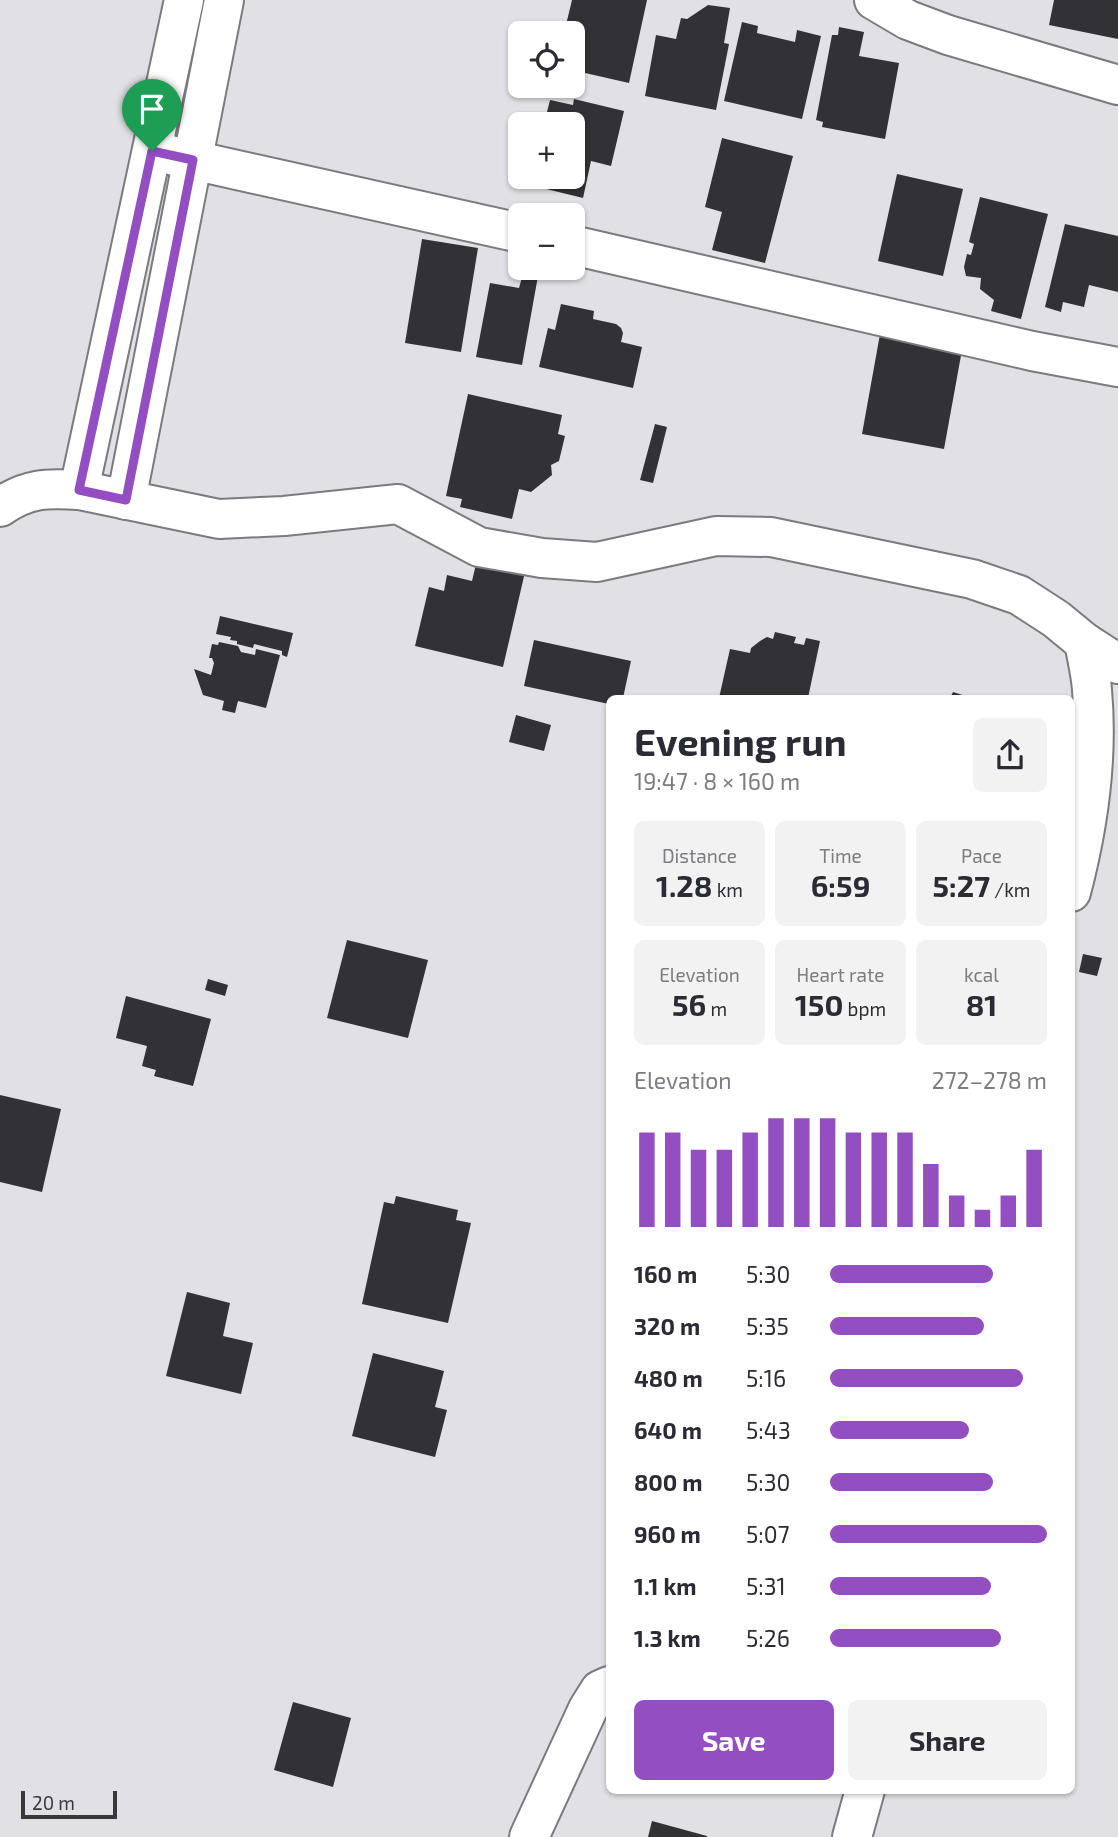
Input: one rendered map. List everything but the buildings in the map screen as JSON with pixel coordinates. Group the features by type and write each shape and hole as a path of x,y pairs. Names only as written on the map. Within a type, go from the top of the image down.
{"street":[{"path":"79,490 184,0"},
{"path":"126,500 224,0"},
{"path":"874,0 908,20 948,35 1118,85"},
{"path":"152,151 508,230"},
{"path":"585,248 1032,351 1118,367"},
{"path":"0,507 15,496 37,489 79,490 219,519 284,516 398,504 479,547 542,558 597,562 716,536 771,537 972,579 1019,595 1118,664"},
{"path":"1075,872 1087,811 1094,735 1092,688 1084,642"},
{"path":"529,1837 588,1709 600,1690 606,1687"},
{"path":"852,1837 864,1794"}],"route":[{"path":"152,151 193,160 126,500 79,490 152,151"}]}
